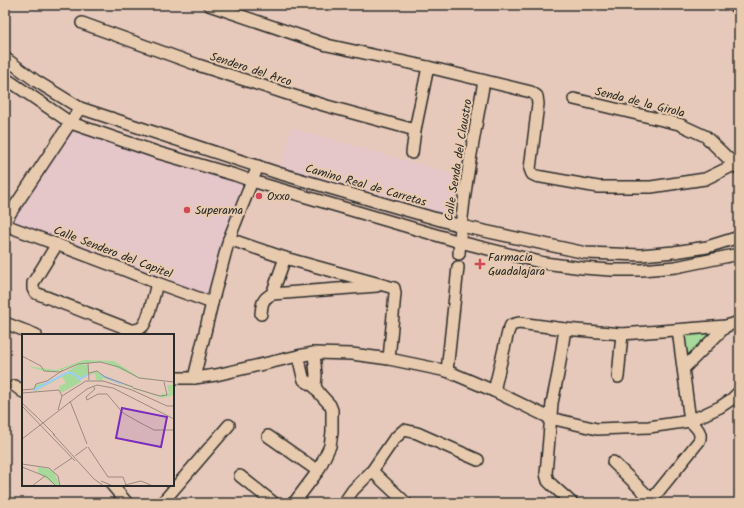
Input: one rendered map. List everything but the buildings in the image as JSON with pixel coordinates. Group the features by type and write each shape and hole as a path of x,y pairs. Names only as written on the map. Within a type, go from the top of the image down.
{"main road":[{"path":"735,5 739,6"}],"street":[{"path":"209,5 327,45 484,81"},
{"name":"Sendero del Arco","path":"82,23 198,65 287,94 415,130"},
{"name":"Camino Real de Carretas","path":"5,58 36,81 80,108 278,173 461,226 586,253 641,255 706,247 739,237"},
{"path":"412,153 415,130 428,67"},
{"path":"5,78 71,123 159,153 235,175 460,248 544,263 611,270 676,267 739,254"},
{"name":"Senda de la Girola","path":"484,81 531,92 537,96 538,104 530,168 532,174 536,176 598,188 651,187 705,179 737,165 705,136 679,124 574,99"},
{"name":"Calle Senda del Claustro","path":"460,248 467,178 484,81"},
{"path":"5,221 80,108"},
{"path":"194,378 212,303 230,239 258,166"},
{"name":"Calle Sendero del Capitel","path":"5,225 212,303"},
{"path":"230,239 285,258 394,288 395,293 389,359"},
{"path":"57,244 33,283 33,289 36,293 131,330 136,330 142,327 146,321 157,283"},
{"path":"272,294 285,258"},
{"path":"447,371 458,267"},
{"path":"261,314 263,302 272,294 385,286"},
{"path":"494,391 508,332 512,325 519,323 622,334 726,326 739,322"},
{"path":"6,324 33,334"},
{"path":"684,368 726,326"},
{"path":"565,329 550,418 546,474 552,485 572,503"},
{"path":"612,462 650,501 701,437 700,433 690,421 678,330"},
{"path":"618,376 622,334"},
{"path":"314,353 316,375 315,387"},
{"path":"174,378 194,378 216,375 314,353 352,354 389,359 447,371 494,391 550,418 597,429 649,427 690,421 720,407 739,392"},
{"path":"294,503 318,470 330,446 332,432 332,410 330,405 315,387 302,377 298,356"},
{"path":"162,503 229,425"},
{"path":"344,503 353,490 372,471 394,439 404,430 417,433 478,460"},
{"path":"268,436 318,470"},
{"path":"372,471 406,503"},
{"path":"240,476 274,503"},
{"path":"113,486 127,503"}],"shaded area":[{"path":"71,123 252,181 212,303 5,225"},
{"path":"292,128 467,178 461,226 278,173"}],"green space":[{"path":"726,326 684,368 678,330"}],"place":[{"name":"Oxxo","path":"259,196"},
{"name":"Superama","path":"187,210"},
{"name":"Farmacia Guadalajara","path":"480,264"}]}
